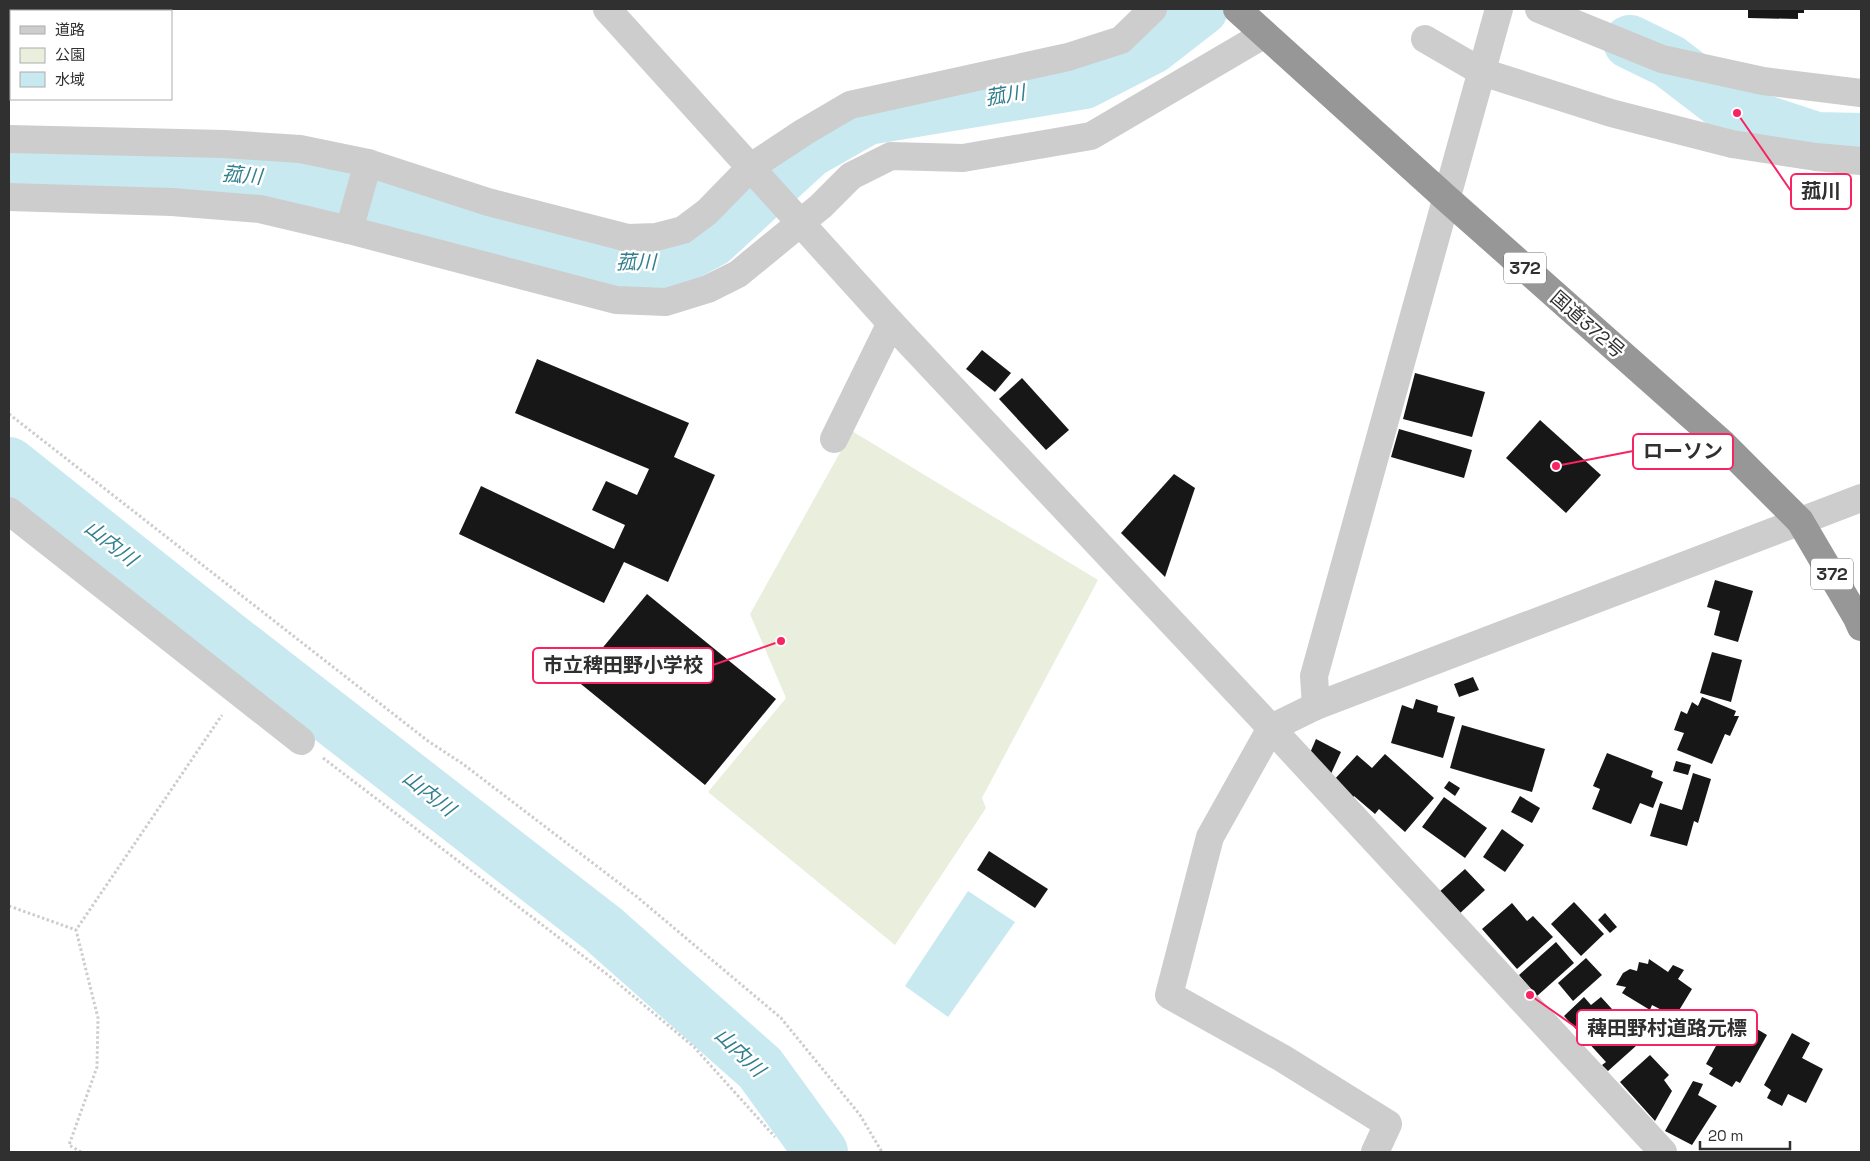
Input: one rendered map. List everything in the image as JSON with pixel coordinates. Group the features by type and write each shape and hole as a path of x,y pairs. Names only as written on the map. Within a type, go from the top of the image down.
{"highway":[{"name":"国道372号","path":"1250,20 1446,198 1722,443 1800,521 1861,628"}],"street":[{"path":"607,9 891,322 1271,728 1658,1150"},
{"path":"9,139 224,144 300,149 368,163 488,202 628,238 656,237 683,230 707,212 753,170 804,132 850,105 1068,57 1121,40 1153,9"},
{"path":"1316,706 1314,676 1499,9"},
{"path":"1539,9 1662,59 1762,81 1861,93"},
{"path":"9,197 172,202 260,209 350,230 616,300 666,302 708,289 738,274 794,216 822,206 851,176 891,156 963,158 1091,136 1250,20"},
{"path":"1424,39 1482,72 1611,113 1732,144 1816,158 1861,161"},
{"path":"350,230 368,163"},
{"path":"834,439 891,322"},
{"path":"1375,1152 1388,1124 1282,1058 1169,995 1210,837 1271,728 1316,706 1861,498"},
{"path":"9,511 301,741"}],"path":[{"path":"9,414 428,741 463,764 636,896 781,1018 860,1115 882,1152"},
{"path":"81,1152 68,1145 97,1067 98,1018 76,930 238,691"},
{"path":"301,741 608,975 687,1041 775,1137"},
{"path":"9,906 76,930"}],"green space":[{"path":"9,9 132,9 10,10 9,71"},
{"path":"852,431 1098,580 982,798 986,808 895,945 708,792 786,698 750,614"}],"water":[{"path":"968,891 1015,922 948,1017 905,986"}],"building":[{"path":"1748,9 1804,9 1804,13 1798,13 1798,19 1748,18"},
{"path":"982,350 1011,373 995,392 966,369"},
{"path":"537,359 689,423 674,457 715,475 668,582 624,562 604,603 459,534 481,486 614,549 625,525 592,510 606,481 637,495 649,469 515,413"},
{"path":"1415,373 1485,392 1472,437 1403,419"},
{"path":"1022,378 1069,430 1046,450 999,399"},
{"path":"1540,420 1601,475 1566,513 1506,458"},
{"path":"1399,429 1472,450 1464,478 1391,457"},
{"path":"1174,474 1195,488 1165,577 1121,533"},
{"path":"1715,580 1753,591 1738,642 1714,635 1720,611 1707,607"},
{"path":"647,594 776,699 705,785 576,680"},
{"path":"1712,652 1742,660 1731,702 1700,693"},
{"path":"1473,677 1479,690 1459,697 1454,684"},
{"path":"1702,697 1736,711 1734,716 1739,716 1730,736 1725,734 1712,764 1677,750 1684,733 1674,730 1681,711 1687,714 1692,702 1698,706"},
{"path":"1416,699 1438,706 1437,712 1455,717 1443,758 1391,743 1402,705 1413,709"},
{"path":"1462,725 1545,749 1532,792 1450,768"},
{"path":"1316,739 1341,752 1330,776 1310,753"},
{"path":"1607,753 1653,771 1651,777 1663,782 1653,808 1640,803 1631,824 1592,809 1600,789 1593,786"},
{"path":"1385,754 1434,798 1405,832 1379,809 1375,814 1354,796 1352,799 1333,781 1357,755 1372,768"},
{"path":"1676,761 1691,765 1688,775 1673,771"},
{"path":"1693,773 1711,779 1698,823 1694,821 1687,846 1650,836 1660,803 1682,810"},
{"path":"1449,781 1460,788 1455,796 1444,788"},
{"path":"1520,796 1540,808 1532,823 1511,812"},
{"path":"1444,797 1487,828 1465,858 1422,827"},
{"path":"1502,829 1524,845 1505,872 1483,857"},
{"path":"989,851 1048,889 1035,908 977,870"},
{"path":"1465,869 1485,890 1458,915 1438,893"},
{"path":"1574,902 1604,934 1581,956 1551,924"},
{"path":"1512,903 1527,921 1533,916 1553,937 1517,969 1482,929"},
{"path":"1605,913 1617,927 1610,933 1598,920"},
{"path":"1556,942 1574,963 1537,996 1519,975"},
{"path":"1586,958 1602,975 1573,1001 1558,983"},
{"path":"1649,959 1668,972 1673,965 1684,970 1678,979 1692,989 1675,1017 1652,1005 1650,1010 1622,993 1626,987 1616,985 1623,973 1630,969 1637,971 1639,962 1648,964"},
{"path":"1584,997 1591,1005 1601,997 1622,1020 1627,1016 1646,1037 1608,1071 1602,1065 1606,1062 1564,1016"},
{"path":"1733,1015 1767,1035 1740,1083 1736,1081 1732,1087 1709,1074 1713,1068 1706,1064"},
{"path":"1792,1033 1810,1043 1802,1058 1823,1069 1806,1103 1788,1094 1782,1106 1767,1098 1771,1090 1764,1085"},
{"path":"1650,1055 1669,1075 1664,1080 1672,1091 1655,1121 1620,1082"},
{"path":"1693,1081 1703,1084 1698,1095 1717,1106 1692,1145 1665,1131"}],"waterway":[{"name":"菰川","path":"9,165 245,174 345,190 618,265 672,262 712,240 809,151 867,118 1084,82 1152,47 1201,9"},
{"name":"菰川","path":"1630,42 1669,61 1737,113 1816,139 1861,140"},
{"name":"山内川","path":"9,464 224,635 603,929 760,1068 821,1152"}],"place":[{"name":"菰川","path":"1737,113"},
{"name":"ローソン","path":"1556,466"},
{"name":"市立稗田野小学校","path":"781,641"},
{"name":"薭田野村道路元標","path":"1530,995"}]}
